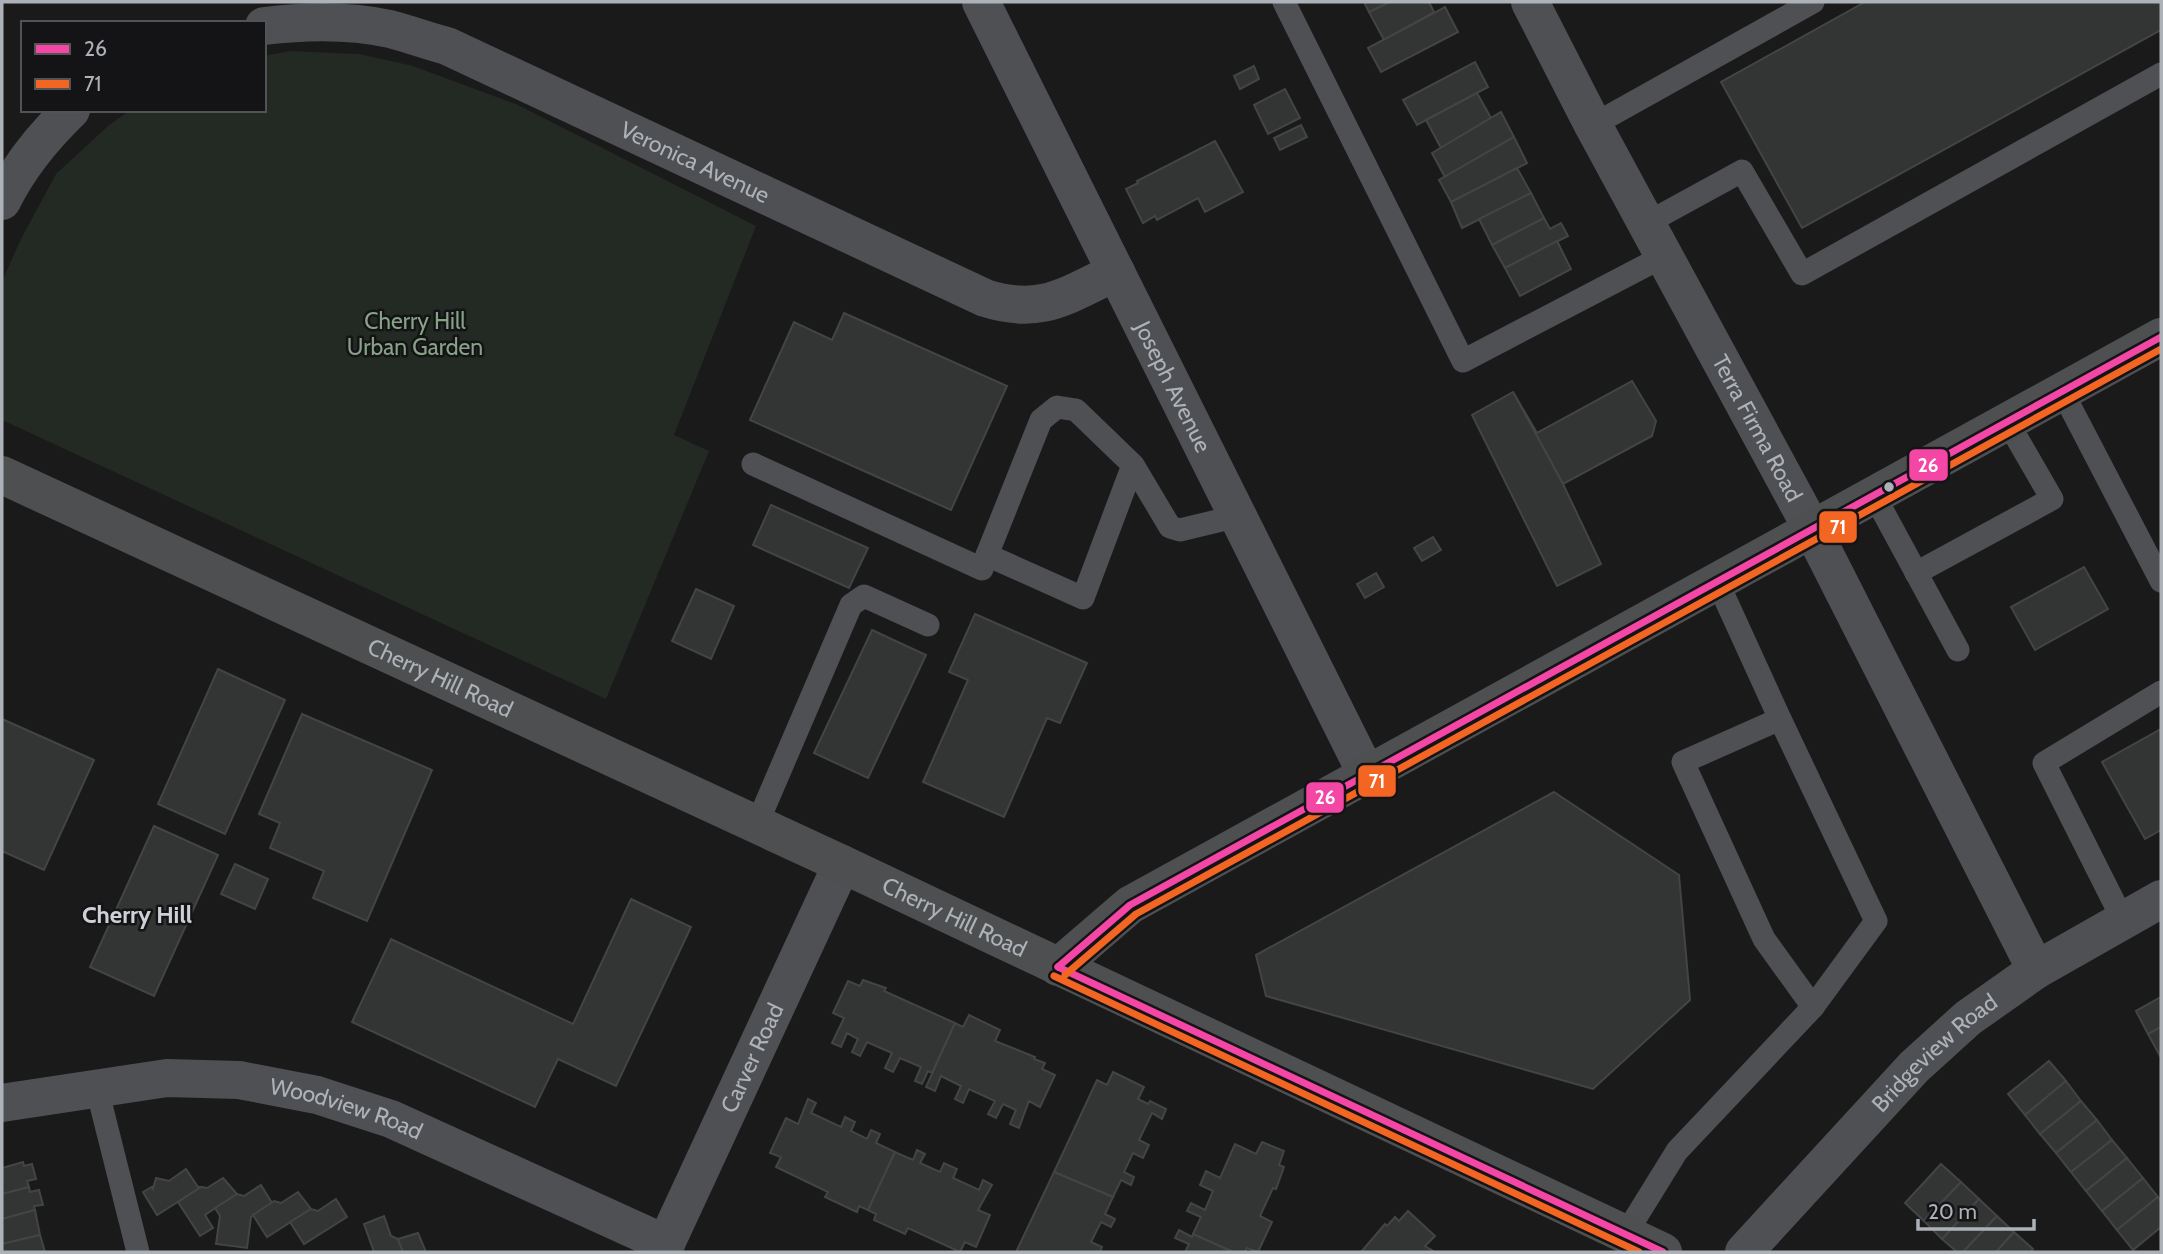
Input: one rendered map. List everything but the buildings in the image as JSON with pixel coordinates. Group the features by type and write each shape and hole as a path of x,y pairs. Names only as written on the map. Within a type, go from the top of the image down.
{"street":[{"name":"Joseph Avenue","path":"981,2 1366,773"},
{"name":"Terra Firma Road","path":"1530,2 1593,125 1812,529 2036,970"},
{"name":"Veronica Avenue","path":"266,26 340,23 389,29 447,46 960,286 1007,305 1031,306 1052,302 1116,272"},
{"path":"2,201 14,175 50,130 69,112"},
{"path":"1058,967 1130,905 2161,337"},
{"name":"Cherry Hill Road","path":"2,475 757,824 1663,1252"},
{"name":"Carver Road","path":"664,1248 842,864"},
{"name":"Bridgeview Road","path":"1744,1252 1914,1067 1968,1018 2036,970 2161,899"},
{"name":"Woodview Road","path":"2,1103 167,1078 239,1080 317,1095 391,1119 664,1248"}],"lane":[{"path":"1284,2 1462,361 1655,239 1742,171 1802,274 2161,74"},
{"path":"1593,125 1813,2"},
{"path":"2062,391 2161,581"},
{"path":"753,464 982,569 1041,420 1057,407 1076,410 1133,465 1170,527 1180,530 1238,516"},
{"path":"1916,573 2052,499 2007,421"},
{"path":"987,555 1083,598 1133,465"},
{"path":"1874,495 1958,650"},
{"path":"1625,1235 1677,1151 1813,1007 1876,921 1717,581"},
{"path":"757,824 851,605 864,596 928,625"},
{"path":"2123,920 2044,763 2161,692"},
{"path":"1780,719 1682,762 1764,939 1813,1007"},
{"path":"97,1089 138,1252"}],"green space":[{"name":"Cherry Hill Urban Garden","path":"290,51 359,54 413,66 518,105 756,226 674,435 709,451 606,699 2,420 2,281 56,174 127,112 266,112 266,56"}],"transit line":[{"name":"26","path":"1058,967 1130,905 2161,337"},
{"name":"71","path":"1065,975 1136,914 2161,349"},
{"name":"26","path":"1058,967 1663,1252"},
{"name":"71","path":"1054,976 1639,1252"}],"district":[{"name":"Cherry Hill","path":"137,914"}]}
